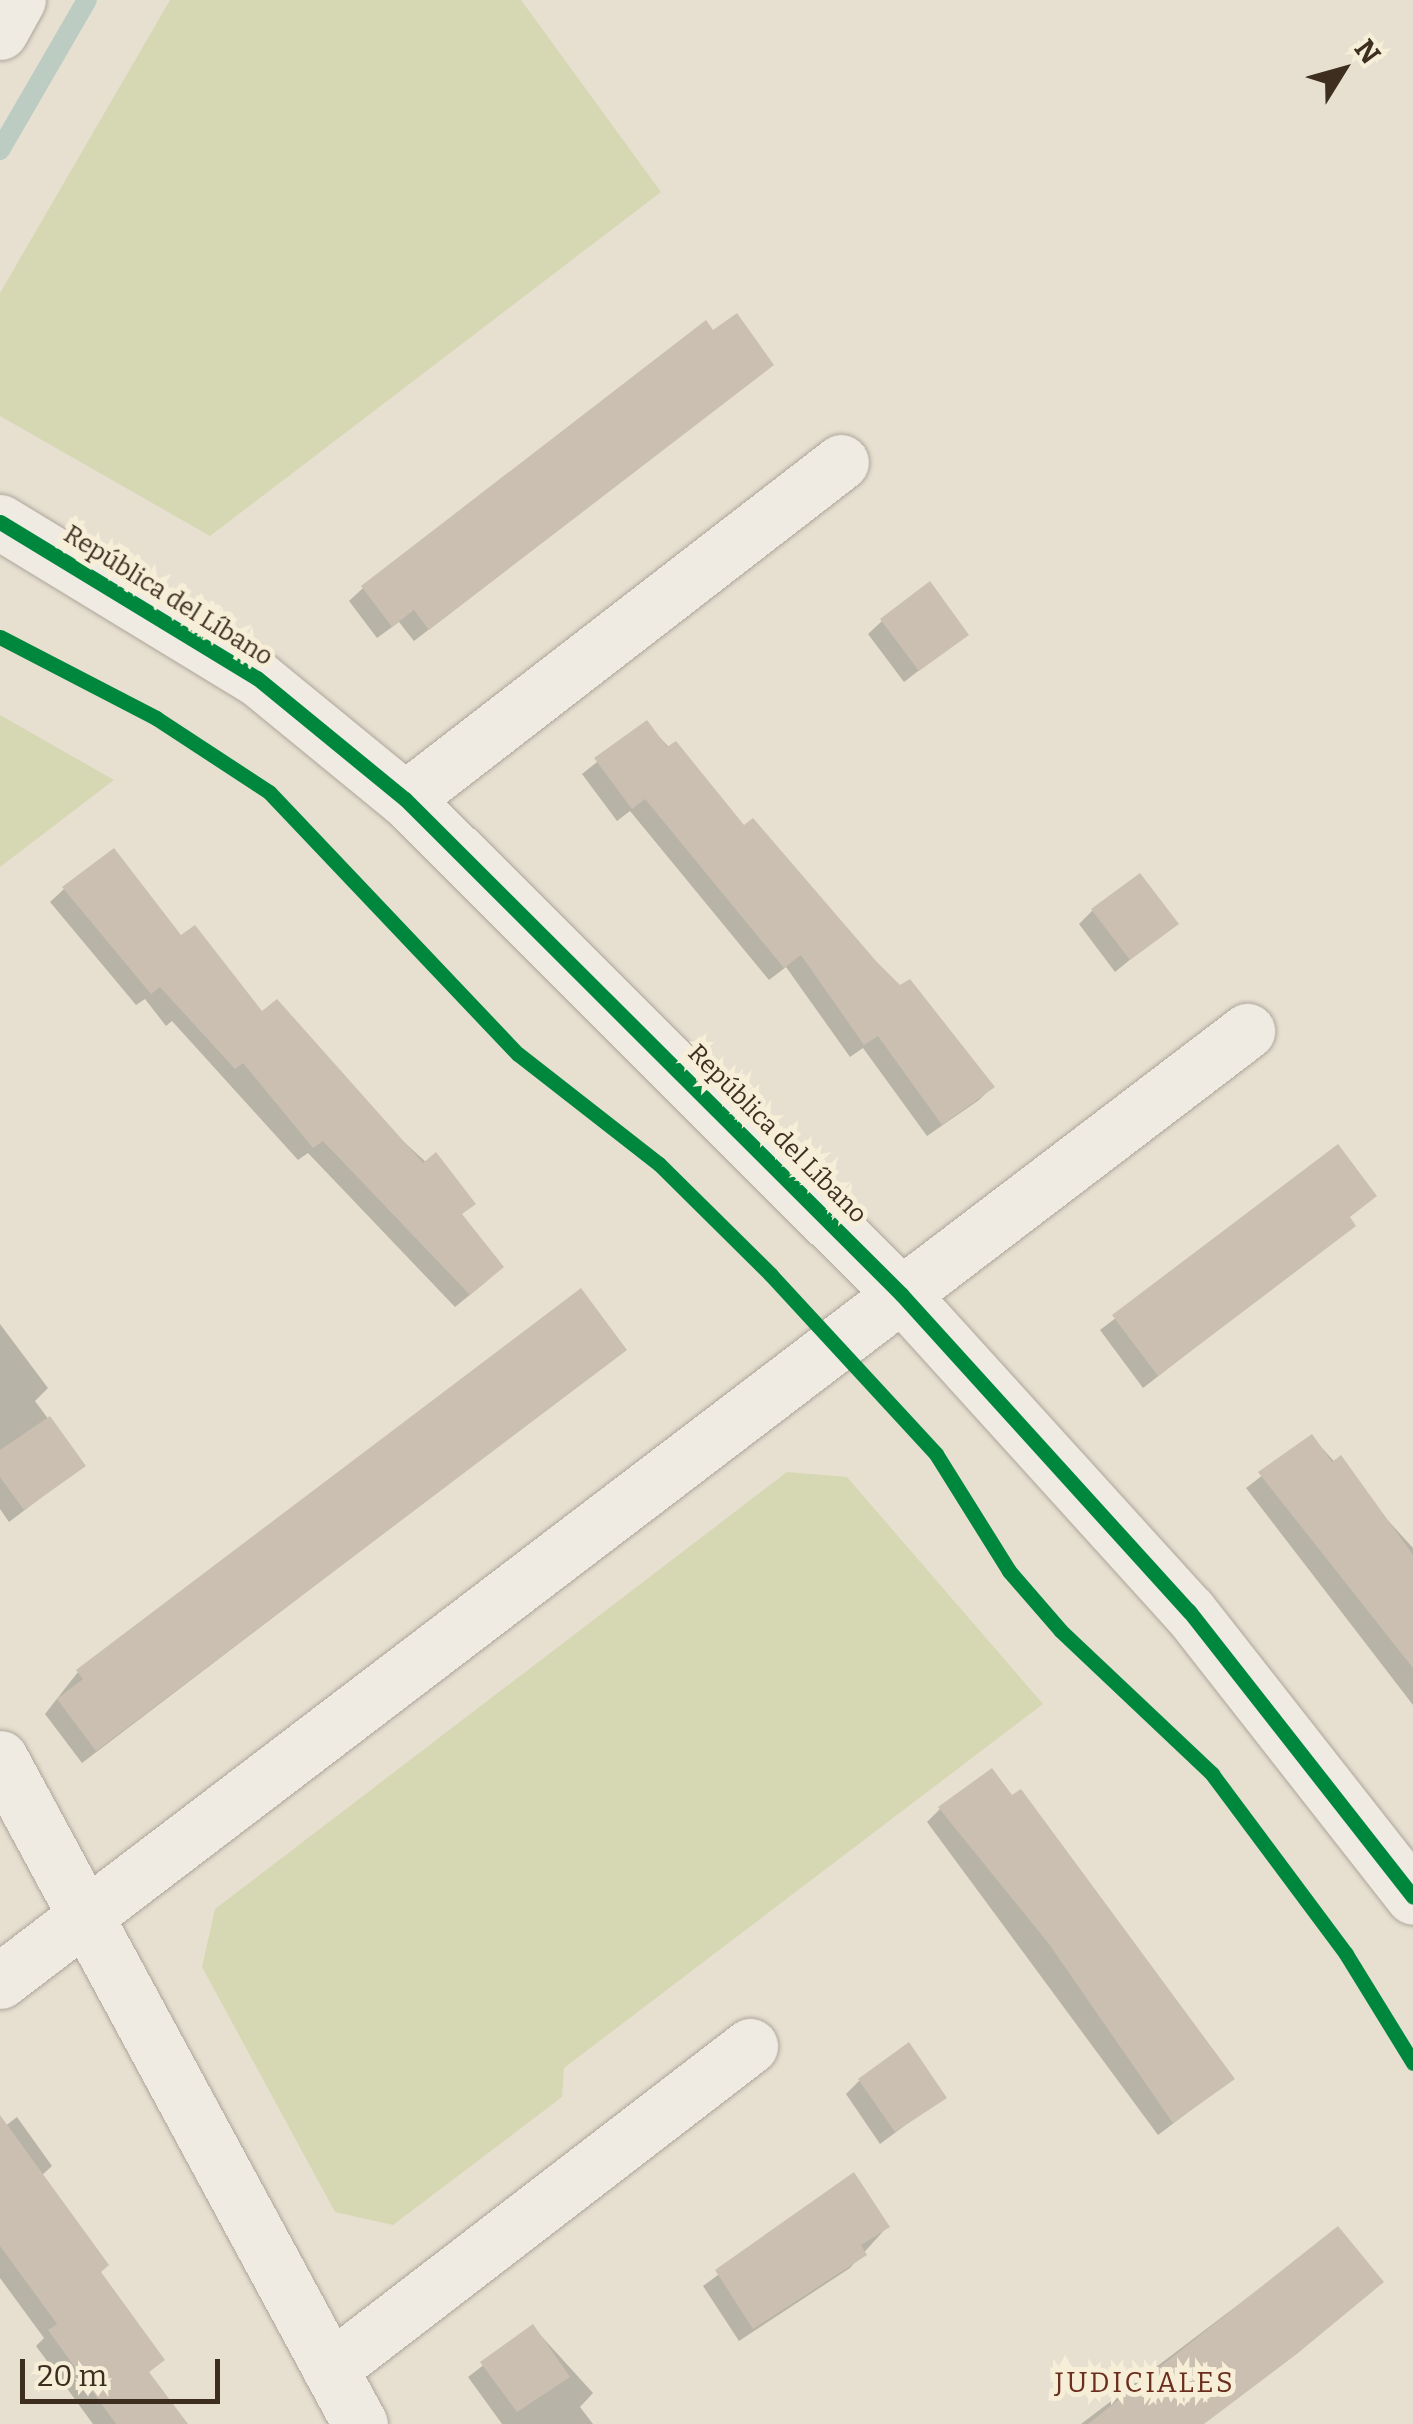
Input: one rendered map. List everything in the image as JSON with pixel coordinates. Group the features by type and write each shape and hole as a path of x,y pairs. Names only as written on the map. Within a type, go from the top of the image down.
{"street":[{"path":"0,32 18,0"},
{"path":"405,799 841,462"},
{"name":"República del Líbano","path":"0,522 257,678 405,799 902,1295 1189,1611 1413,1896"},
{"path":"0,1981 1247,1031"},
{"path":"0,1758 360,2424"},
{"path":"330,2370 750,2046"}],"green space":[{"path":"170,0 521,0 661,192 210,536 0,416 0,293"},
{"path":"0,715 114,780 0,867"},
{"path":"787,1472 847,1477 1043,1704 564,2068 562,2097 393,2225 335,2212 202,1967 215,1909"}],"building":[{"path":"737,313 774,365 429,630 414,610 392,627 361,586 706,320 713,330"},
{"path":"930,581 969,635 919,671 880,619"},
{"path":"647,720 667,747 676,741 744,825 753,818 900,985 910,979 995,1087 942,1125 878,1036 864,1045 801,955 784,968 645,799 632,809 594,758"},
{"path":"114,848 181,935 195,925 262,1011 277,999 423,1163 436,1152 476,1204 462,1214 504,1267 470,1295 323,1141 313,1148 243,1063 235,1069 160,987 151,994 62,887"},
{"path":"1140,873 1179,924 1130,960 1091,909"},
{"path":"1338,1144 1377,1196 1350,1217 1356,1226 1158,1376 1112,1315"},
{"path":"581,1288 627,1350 96,1751 57,1699 83,1679 76,1670"},
{"path":"50,1416 86,1466 24,1510 0,1477 0,1450"},
{"path":"1312,1434 1332,1462 1341,1455 1413,1555 1413,1668 1258,1472"},
{"path":"992,1768 1012,1795 1021,1789 1235,2079 1173,2123 1049,1944 938,1807"},
{"path":"909,2042 947,2098 895,2132 858,2079"},
{"path":"0,2115 109,2265 101,2272 165,2360 149,2372 188,2424 116,2424 48,2330 57,2324 0,2246"},
{"path":"854,2172 890,2227 861,2245 867,2255 753,2329 715,2270"},
{"path":"1338,2226 1384,2282 1298,2353 1204,2424 1088,2424"},
{"path":"533,2324 570,2377 517,2412 480,2362"}],"waterway":[{"path":"0,150 87,0"}],"cycle path":[{"path":"0,522 257,678 405,799 902,1295 1189,1611 1413,1897"},
{"path":"0,637 156,718 269,792 518,1054 659,1164 771,1275 936,1454 1009,1571 1061,1631 1212,1774 1346,1954 1413,2063"}],"district":[{"name":"JUDICIALES","path":"1145,2383"}]}
